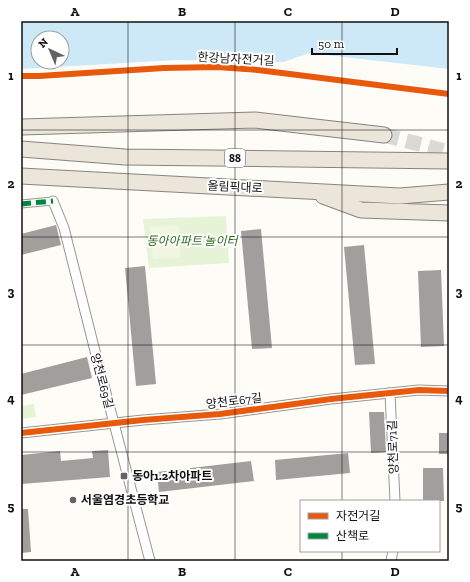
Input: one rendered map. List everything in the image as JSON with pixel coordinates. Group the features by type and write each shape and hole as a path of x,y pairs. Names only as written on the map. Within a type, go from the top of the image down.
{"highway":[{"path":"21,127 255,120 384,135"},
{"name":"88","path":"21,149 125,157 449,161"},
{"name":"올림픽대로","path":"21,176 400,196 449,192"},
{"path":"309,192 362,210 449,213"}],"street":[{"path":"21,204 53,201"},
{"name":"양천로69길","path":"53,201 64,228 150,561"},
{"name":"양천로67길","path":"21,432 220,414 331,398 419,390 449,391"},
{"name":"양천로71길","path":"390,393 395,500"}],"green space":[{"name":"동아아파트 놀이터","path":"226,216 229,263 149,268 143,219"},
{"path":"178,225 181,257 153,259 150,227"},
{"path":"34,404 36,417 21,419 21,406"}],"water":[{"path":"21,21 449,21 449,69 309,53 284,62 176,60 70,66 70,30 30,30 30,68 21,69"}],"building":[{"path":"56,225 61,245 21,255 21,234"},
{"path":"261,229 272,348 252,349 241,231"},
{"path":"364,245 375,364 355,365 344,247"},
{"path":"145,266 156,384 136,386 125,268"},
{"path":"441,270 444,346 421,347 418,271"},
{"path":"87,357 92,378 21,395 21,374"},
{"path":"369,412 384,412 386,452 371,453"},
{"path":"439,433 449,433 449,454 439,454"},
{"path":"108,450 110,477 21,484 21,455 60,451 61,461 93,458 92,451"},
{"path":"348,453 350,473 276,480 275,460"},
{"path":"251,461 254,481 159,492 157,472"},
{"path":"423,468 443,468 444,501 423,500"},
{"path":"21,509 28,509 31,552 21,553"}],"tunnel":[{"path":"384,135 449,152"}],"marked path":[{"path":"21,204 53,201"}],"cycle path":[{"name":"한강남자전거길","path":"21,76 164,68 217,67 258,70 449,94"},
{"path":"21,433 143,420 220,414 331,399 419,390 449,391"}],"place":[{"name":"동아1.2차아파트","path":"124,476"},
{"name":"서울염경초등학교","path":"73,500"}]}
